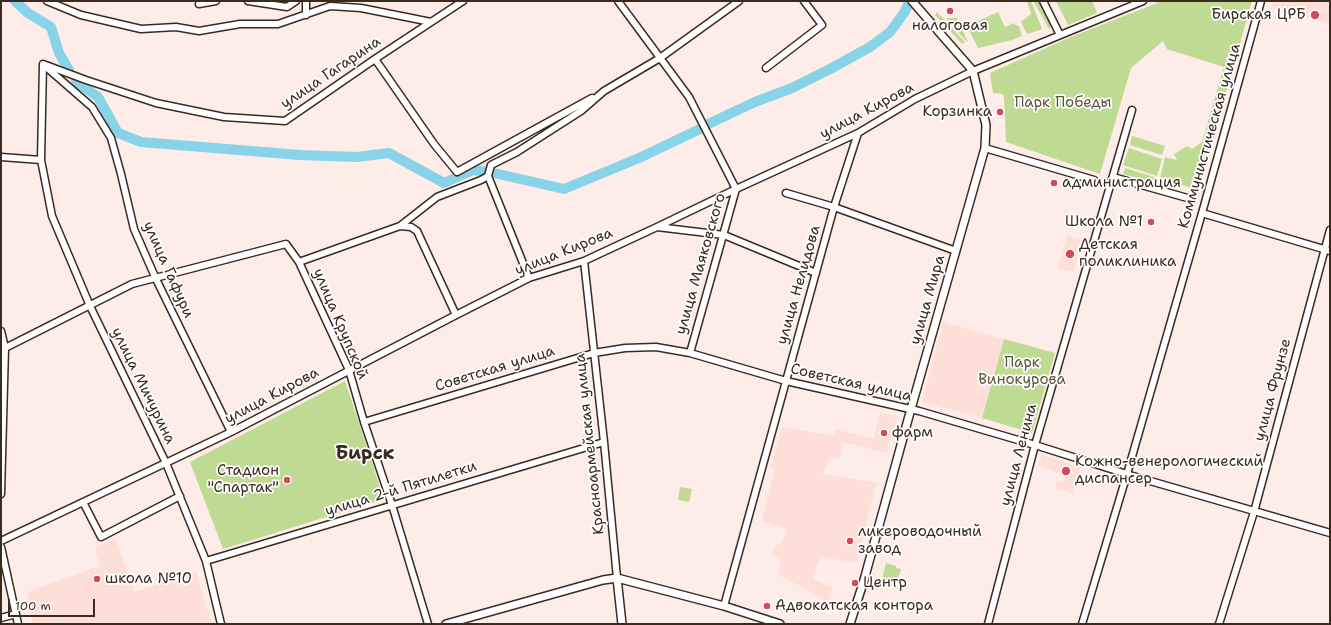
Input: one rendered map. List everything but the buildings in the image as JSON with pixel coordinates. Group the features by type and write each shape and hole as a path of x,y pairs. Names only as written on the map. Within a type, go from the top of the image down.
{"main road":[{"name":"улица Мира","path":"850,624 864,580 910,410 985,148 986,126 973,71 913,3"},
{"path":"446,624 603,580 616,578 724,606 780,624"},
{"name":"Красноармейская улица","path":"616,578 622,624"}],"street":[{"path":"47,1 81,15 141,28 176,28 199,31 240,24 278,24 330,6 361,8 431,22"},
{"path":"199,4 216,1"},
{"path":"248,1 287,7 296,1"},
{"path":"306,1 306,15"},
{"name":"улица Гагарина","path":"43,64 86,80 164,104 224,116 285,121 463,1"},
{"name":"улица Маяковского","path":"618,1 689,98 736,189 690,353"},
{"path":"375,59 434,144 457,172 604,91 660,58 739,1"},
{"path":"766,68 822,25 804,1"},
{"path":"1043,1 1060,35"},
{"name":"улица Кирова","path":"1,541 231,432 529,278 584,261 858,133 915,99 973,71 1143,1"},
{"name":"Коммунистическая улица","path":"1082,624 1202,213 1261,1"},
{"name":"улица Мичурина","path":"43,64 41,160 52,216 90,306 166,463 180,496 206,560 222,624"},
{"name":"улица Гафури","path":"43,64 92,107 111,138 122,174 134,229 156,278 231,432"},
{"path":"529,278 488,176 491,165 518,152 581,111 604,91"},
{"name":"улица Ленина","path":"988,624 1035,445 1132,110"},
{"name":"улица Нелидова","path":"724,606 834,207 858,133"},
{"path":"985,148 1094,180"},
{"path":"1,157 41,160"},
{"path":"299,262 400,226 437,197 488,176"},
{"path":"1113,176 1191,199"},
{"path":"786,194 834,207 956,251"},
{"path":"1202,213 1327,251"},
{"path":"400,226 411,227 416,231 456,315"},
{"path":"657,227 724,234 816,273"},
{"name":"улица Фрунзе","path":"1219,624 1254,512 1327,251 1330,230"},
{"name":"улица Крупской","path":"156,278 286,244 299,262 349,370 428,624"},
{"name":"Красноармейская улица","path":"584,261 604,442 616,578"},
{"path":"3,349 132,284 156,278"},
{"path":"1,331 3,349 1,494"},
{"name":"Советская улица","path":"364,422 594,353 625,348 656,347 690,353 786,381 919,411 1254,512 1330,533"},
{"name":"улица 2-й Пятилетки","path":"206,560 604,442"},
{"path":"84,502 100,537 180,496"},
{"path":"1,547 18,624"},
{"path":"1,618 16,614"}],"shaded area":[{"name":"Бирская ЦРБ","path":"1273,1 1330,1 1330,24 1271,7"},
{"name":"Детская поликлиника","path":"1067,236 1081,240 1073,272 1058,268"},
{"path":"943,322 1004,339 982,418 922,402"},
{"path":"880,412 897,416 887,453 843,442 839,459 829,457 823,474 876,483 857,563 822,557 817,565 813,579 832,587 829,603 778,575 781,558 772,555 776,544 781,545 787,529 762,521 775,469 771,468 782,427 833,436 835,429 874,439"},
{"name":"Кожно-венерологический диспансер","path":"1042,455 1081,467 1072,493 1055,488 1058,481 1063,482 1065,475 1038,466"},
{"name":"школа №10","path":"116,539 134,592 196,572 212,624 33,624 27,592 100,566 95,548"}],"green space":[{"path":"1027,1 1031,1 1042,29 1027,34 1021,22 1031,14"},
{"path":"1036,1 1041,4 1051,26 1049,29 1034,2"},
{"path":"1056,1 1092,1 1097,13 1068,25"},
{"name":"Парк Победы","path":"1162,1 1252,1 1198,190 1160,178 1165,157 1177,160 1174,154 1187,146 1192,149 1202,142 1224,67 1167,49 1163,41 1131,68 1100,174 1006,142 1004,98 1003,94 993,93 990,73 1066,39"},
{"path":"937,12 965,42 962,44 935,15"},
{"path":"998,12 1005,27 1014,23 1015,25 1019,26 1022,36 1012,40 978,48 967,26"},
{"path":"946,18 957,18 968,42 966,41"},
{"path":"1132,136 1165,146 1162,155 1130,145"},
{"path":"1129,148 1162,159 1157,176 1123,165"},
{"path":"1125,168 1157,178 1155,183 1123,174"},
{"name":"Парк Винокурова","path":"1004,339 1055,353 1032,433 982,418"},
{"name":"Стадион \"Спартак\"","path":"345,381 384,499 223,549 190,462"},
{"path":"680,487 692,489 689,502 678,500"},
{"path":"876,541 879,541 860,612 857,611"},
{"path":"886,563 901,569 896,586 881,583"}],"waterway":[{"path":"15,1 28,13 51,27 59,53 69,70"},
{"path":"708,124 755,102 792,88 870,47 890,32 904,13 910,1"},
{"path":"76,81 98,97 118,133 141,142 300,155 357,157 389,153 444,183 473,170 494,173 564,189 639,158 700,129"}],"place":[{"name":"налоговая","path":"950,11"},
{"name":"Бирская ЦРБ","path":"1315,15"},
{"name":"Корзинка","path":"1000,112"},
{"name":"администрация","path":"1054,183"},
{"name":"Школа №1","path":"1151,222"},
{"name":"Детская поликлиника","path":"1070,254"},
{"name":"фарм","path":"884,433"},
{"name":"Кожно-венерологический диспансер","path":"1066,471"},
{"name":"Стадион \"Спартак\"","path":"287,480"},
{"name":"ликероводочный завод","path":"850,541"},
{"name":"школа №10","path":"97,579"},
{"name":"Центр","path":"855,583"},
{"name":"Адвокатская контора","path":"767,606"}],"district":[{"name":"Бирск","path":"365,454"}]}
